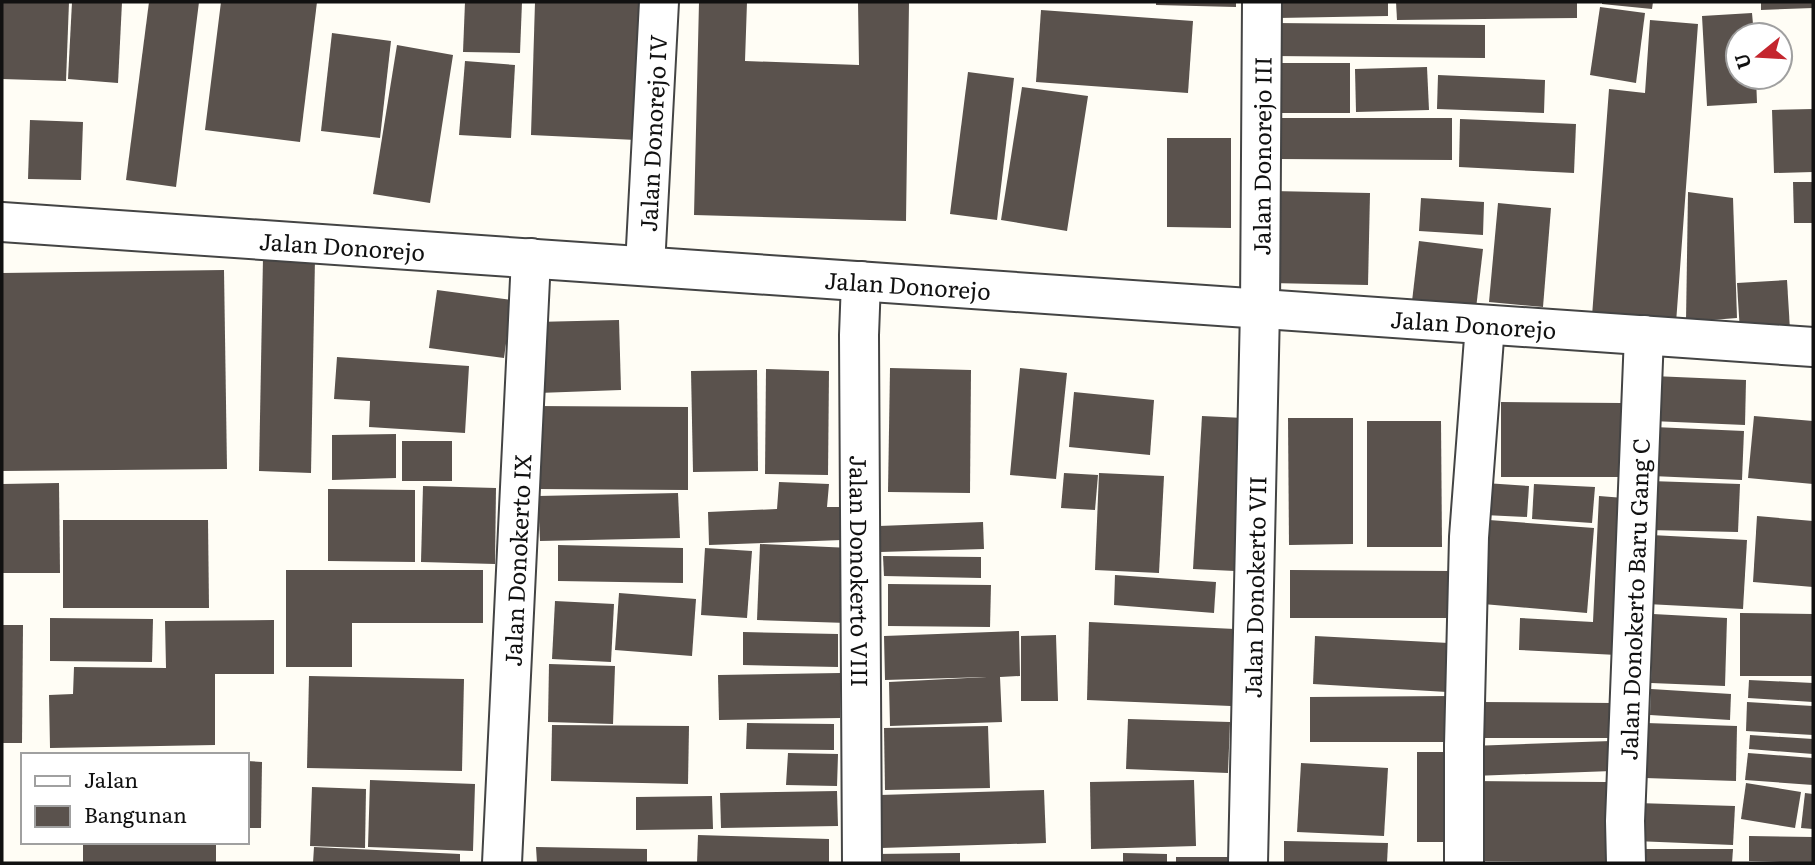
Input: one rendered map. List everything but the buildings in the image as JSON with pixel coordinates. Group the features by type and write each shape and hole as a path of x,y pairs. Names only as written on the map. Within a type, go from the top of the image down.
{"street":[{"name":"Jalan Donorejo IV","path":"645,266 659,2"},
{"name":"Jalan Donorejo III","path":"1260,309 1262,2"},
{"name":"Jalan Donorejo","path":"2,222 1813,347"},
{"name":"Jalan Donokerto IX","path":"502,863 531,258"},
{"name":"Jalan Donokerto VIII","path":"860,281 862,863"},
{"name":"Jalan Donokerto VII","path":"1248,863 1260,309"},
{"path":"1464,863 1469,537 1485,325"},
{"name":"Jalan Donokerto Baru Gang C","path":"1626,863 1625,821 1644,335"}]}
